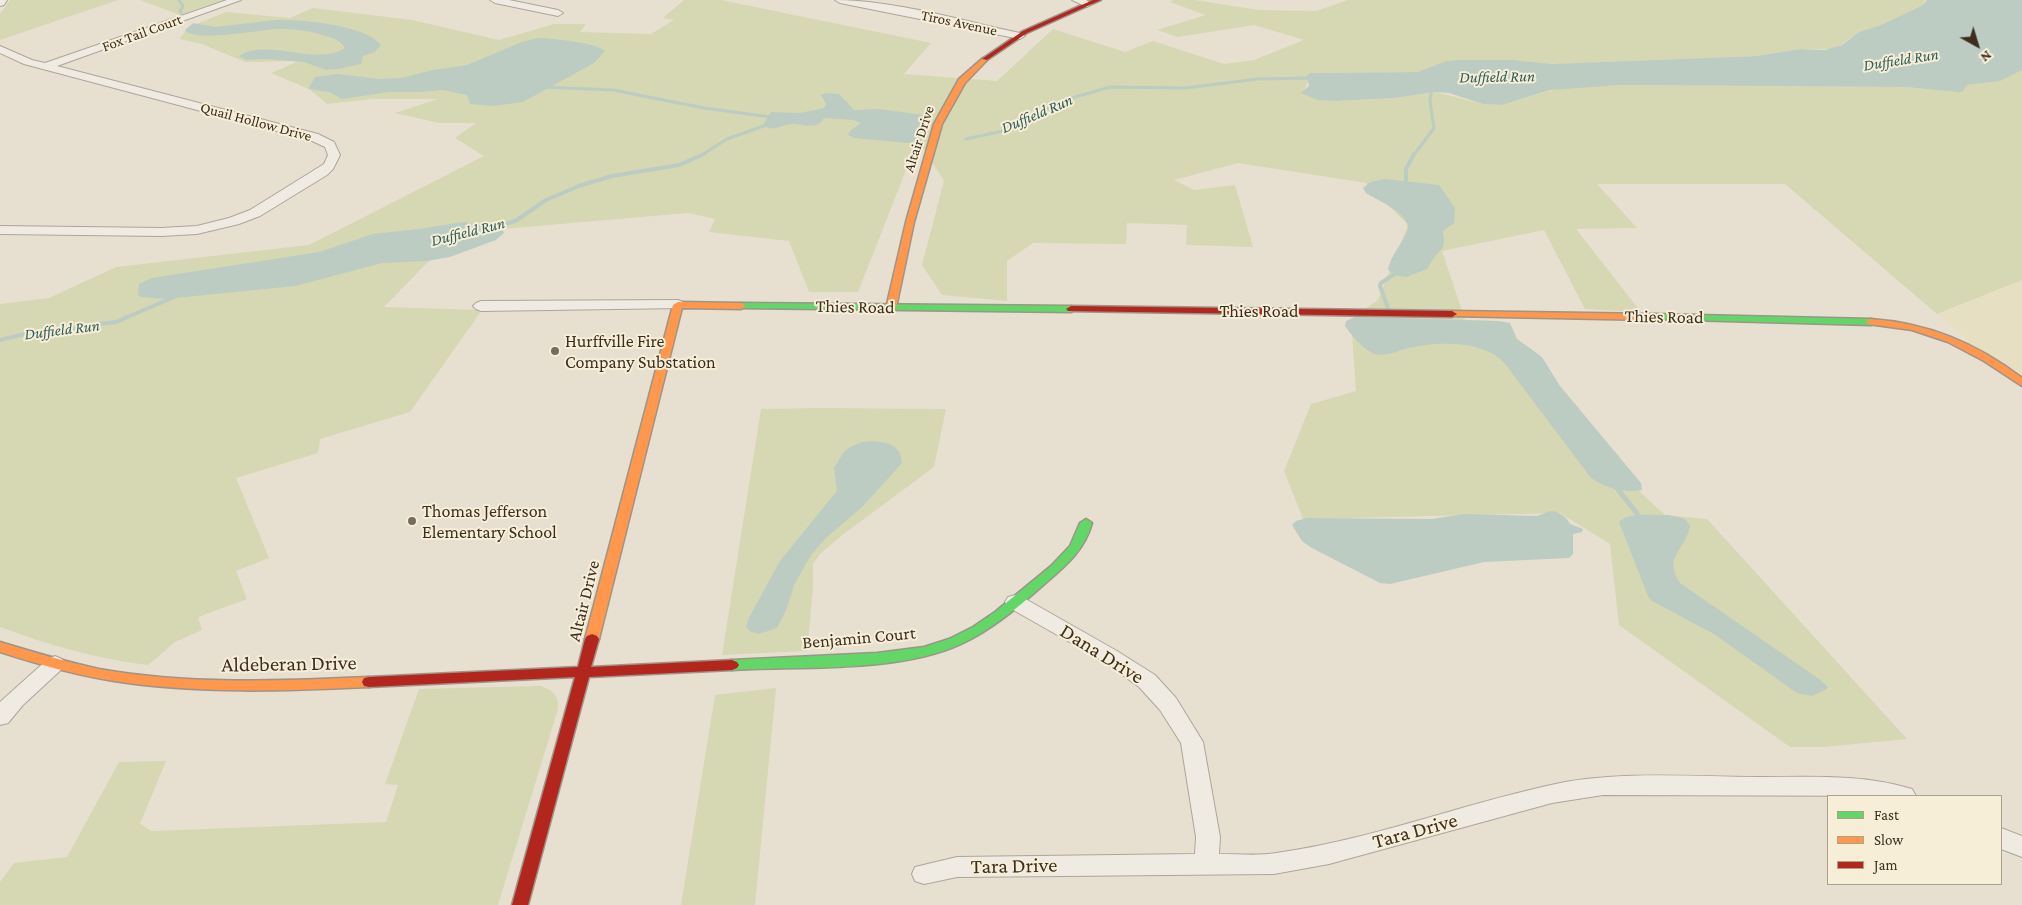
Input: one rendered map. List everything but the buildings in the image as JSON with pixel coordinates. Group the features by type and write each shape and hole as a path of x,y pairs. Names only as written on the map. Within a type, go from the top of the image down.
{"street":[{"name":"Fox Tail Court","path":"48,66 236,0"},
{"path":"495,0 558,13"},
{"name":"Tiros Avenue","path":"840,0 1020,36"},
{"name":"Altair Drive","path":"891,308 905,237 935,135 946,105 962,81 978,65 1020,36 1082,2 1098,0"},
{"name":"Quail Hollow Drive","path":"0,49 21,59 314,137 330,144 334,155 329,166 322,172 265,207 246,217 209,227 161,232 0,230"},
{"name":"Altair Drive","path":"520,905 584,671 678,305"},
{"name":"Thies Road","path":"481,306 678,305 1361,312 1897,322 1936,332 1968,345 2004,368 2022,383"},
{"name":"Benjamin Court","path":"584,671 866,659 904,655 953,641 988,622 1015,602 1079,546 1084,536 1086,523"},
{"name":"Dana Drive","path":"1015,602 1110,656 1147,681 1168,704 1192,742 1208,837 1207,864"},
{"name":"Aldeberan Drive","path":"0,647 90,672 151,681 236,686 584,671"},
{"path":"0,717 16,699 56,664"},
{"name":"Tara Drive","path":"924,874 957,867 1274,864 1329,854 1552,794 1603,786 1816,786 1863,788 1899,795"},
{"path":"2002,838 2022,847"}],"shaded area":[{"path":"2022,280 2022,387 1937,314"}],"green space":[{"path":"10,0 118,0 0,40 0,14"},
{"path":"140,0 223,0 180,15"},
{"path":"684,0 721,0 931,43 904,74 997,81 1053,29 1125,52 1153,41 1224,64 1254,60 1304,40 1254,25 1178,37 1157,30 1206,15 1170,2 1174,0 1195,0 1259,10 1316,11 1348,0 1925,0 1921,6 1876,28 1859,32 1835,49 1800,49 1756,56 1558,64 1455,60 1418,72 1311,73 1303,94 1337,101 1395,98 1435,92 1483,104 1502,105 1559,88 1620,85 1906,87 1956,92 1967,85 1999,81 2022,68 2022,280 1937,314 1785,184 1597,184 1637,228 1576,229 1641,312 1585,309 1544,230 1442,251 1465,320 1498,321 1641,493 1665,515 1707,519 1907,739 1823,747 1790,747 1619,625 1610,544 1560,513 1303,519 1284,471 1311,404 1356,391 1351,319 1378,300 1408,225 1366,183 1238,163 1174,180 1194,190 1235,185 1253,247 1186,245 1187,225 1127,223 1126,244 1033,243 1007,261 1007,301 942,295 922,265 944,181 918,140 858,292 809,292 789,241 709,232 715,219 688,213 502,229 430,260 384,307 482,310 410,412 320,439 318,453 236,478 269,558 236,571 247,599 198,617 202,630 175,642 148,665 73,651 0,627 0,304 49,298 116,267 309,245 484,156 455,138 476,123 439,123 395,113 438,99 372,99 327,104 309,89 271,73 299,61 245,62 202,44 180,39 187,28 226,12 290,18 313,8 412,20 499,40 554,24 586,24 580,32 651,34 674,20 663,18"},
{"path":"761,409 946,409 934,467 845,533 820,554 813,564 813,589 807,651 722,655"},
{"path":"541,686 554,694 558,709 498,905 0,905 0,882 14,863 67,857 119,762 166,761 140,824 151,831 386,822 398,785 385,784 419,689"},
{"path":"776,688 755,905 681,905 715,695"}],"water":[{"path":"1927,0 2022,0 2022,70 2000,81 1967,85 1962,92 1906,87 1620,85 1550,90 1502,105 1483,104 1449,93 1435,92 1395,98 1337,101 1318,100 1301,93 1309,86 1307,76 1310,73 1418,72 1455,60 1512,60 1552,64 1756,56 1800,49 1825,50 1842,45 1859,32 1879,26 1921,6"},
{"path":"276,20 316,22 348,28 373,38 381,45 375,52 363,56 361,64 326,70 304,62 266,59 246,60 239,56 251,51 264,49 320,55 333,53 345,48 337,40 320,34 280,29 201,35 191,34 185,30 193,23 215,27"},
{"path":"538,38 584,43 605,51 594,63 523,102 493,106 470,104 467,95 443,90 389,92 342,99 329,92 308,89 315,77 337,74 380,79 402,78 433,70 467,65 522,42"},
{"path":"825,93 839,94 854,110 879,109 923,115 925,117 920,134 915,140 907,143 855,138 848,135 851,130 861,123 854,120 825,118 819,124 813,126 788,124 770,128 763,125 771,112 800,113 824,108 826,104 821,95"},
{"path":"1385,179 1439,185 1455,208 1454,223 1443,231 1444,245 1442,249 1427,269 1406,277 1393,275 1388,269 1393,255 1406,234 1408,227 1406,221 1395,210 1366,193 1363,188 1370,182"},
{"path":"463,222 500,228 504,233 496,240 450,257 427,261 382,263 295,286 165,299 141,297 138,295 139,284 152,278 319,252 373,234"},
{"path":"1355,317 1498,321 1510,323 1517,339 1542,357 1560,386 1641,483 1642,490 1615,489 1602,485 1591,478 1506,365 1497,357 1486,351 1461,344 1434,344 1384,355 1375,354 1362,346 1345,326 1346,321"},
{"path":"873,441 893,446 897,449 902,463 862,507 826,538 811,555 794,585 787,608 777,628 759,634 751,632 746,627 749,618 780,561 837,491 834,468 843,453 850,447 862,442"},
{"path":"1550,511 1560,513 1570,524 1583,529 1582,532 1573,534 1573,554 1569,558 1484,562 1390,584 1380,583 1310,547 1302,541 1292,525 1296,521 1307,518 1431,519 1464,514 1537,516"},
{"path":"1636,515 1669,515 1685,519 1690,526 1688,534 1674,559 1675,574 1680,583 1819,679 1828,687 1827,689 1812,696 1797,693 1714,634 1652,601 1648,596 1619,522 1629,516"}],"waterway":[{"path":"179,0 183,6 180,11 181,13"},
{"name":"Duffield Run","path":"966,139 1003,131 1065,100 1110,87 1185,88 1258,79 1313,78"},
{"path":"1414,155 1434,128 1430,101 1432,86"},
{"path":"542,87 613,90 704,108 771,117"},
{"name":"Duffield Run","path":"703,155 727,139 769,124"},
{"name":"Duffield Run","path":"910,140 922,141"},
{"path":"1406,185 1406,169 1414,154"},
{"name":"Duffield Run","path":"492,229 517,220 546,200 579,186 612,176 679,165 703,155"},
{"path":"1389,311 1380,286 1381,283 1399,271"},
{"name":"Duffield Run","path":"0,340 29,333 42,332 50,334 84,326 116,322 174,297"},
{"path":"1613,483 1642,520"}],"traffic: fast":[{"path":"741,306 1071,309"},
{"path":"1654,317 1871,322"},
{"path":"732,665 893,657 909,655 954,642 978,630 1000,615 1069,556 1080,541 1086,523"}],"traffic: slow":[{"path":"891,308 910,222 938,124 962,81 985,59"},
{"path":"592,639 678,305 741,306"},
{"path":"1452,314 1654,317"},
{"path":"1871,322 1913,327 1951,339 1988,358 2022,383"},
{"path":"0,647 85,671 177,683 209,685 306,685 369,682"}],"traffic: jam":[{"path":"985,59 1025,32 1098,0"},
{"path":"1071,309 1452,314"},
{"path":"520,905 592,639"},
{"path":"369,682 732,665"}],"place":[{"name":"Hurffville Fire Company Substation","path":"555,351"},
{"name":"Thomas Jefferson Elementary School","path":"412,521"}]}
